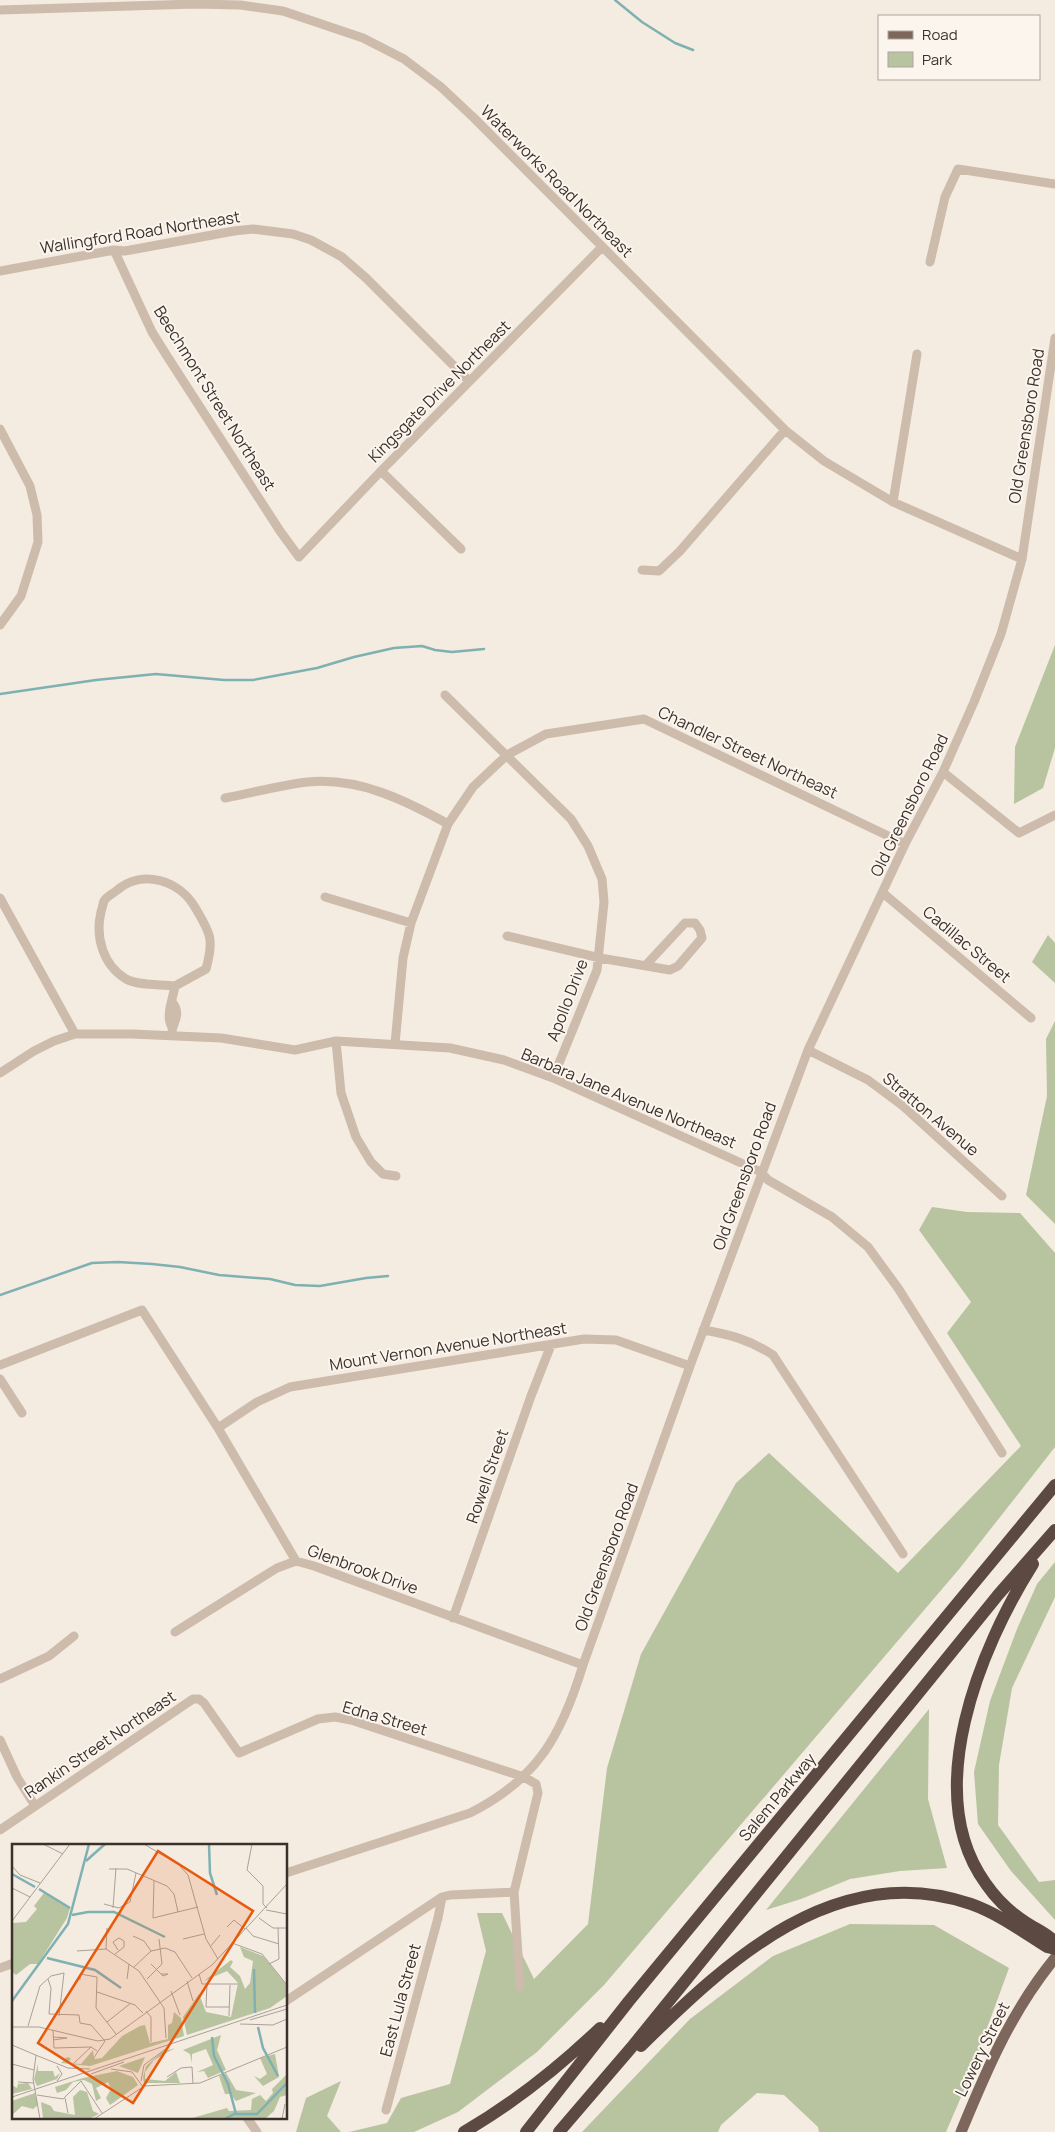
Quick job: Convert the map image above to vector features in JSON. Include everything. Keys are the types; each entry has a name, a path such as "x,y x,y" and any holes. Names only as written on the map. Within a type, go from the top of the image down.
{"highway":[{"name":"Salem Parkway","path":"526,2132 629,2001 1055,1485"},
{"path":"1055,1530 1019,1588 988,1653 966,1722 957,1788 963,1836 979,1875 1005,1906 1055,1942"},
{"path":"559,2132 992,1602 1055,1530"},
{"path":"589,2097 679,2008 726,1967 778,1931 809,1915 838,1904 867,1897 896,1894 942,1896 966,1902 990,1912 1047,1947 1055,1949"},
{"path":"464,2132 545,2078 629,2001"}],"main road":[{"name":"Lowery Street","path":"961,2132 1005,2031 1024,2000 1055,1958"}],"street":[{"name":"Waterworks Road Northeast","path":"0,10 195,4 240,5 283,11 363,38 404,59 441,87 474,118 785,430 824,461 893,502 1022,559"},
{"path":"930,262 945,197 958,170 1055,184"},
{"name":"Wallingford Road Northeast","path":"0,271 234,231 254,229 283,232 311,240 342,258 366,278 469,381"},
{"name":"Kingsgate Drive Northeast","path":"299,557 469,381 602,248"},
{"name":"Beechmont Street Northeast","path":"114,250 152,332 280,531 299,557"},
{"name":"Old Greensboro Road","path":"288,1872 470,1813 493,1801 524,1777 554,1739 571,1704 583,1665 703,1330 808,1050 905,844 943,772 974,702 1000,634 1022,559 1055,338"},
{"path":"893,502 917,354"},
{"path":"0,429 30,486 37,515 38,542 21,596 0,624"},
{"path":"642,570 659,571 680,552 785,430"},
{"path":"381,471 461,549"},
{"name":"Apollo Drive","path":"445,695 571,819 597,864 604,890 600,958 597,970 553,1078"},
{"name":"Chandler Street Northeast","path":"396,1044 403,958 411,923 448,824 474,787 507,755 546,734 644,719 905,844"},
{"path":"943,772 1020,833 1054,817"},
{"path":"225,798 308,782 343,782 381,792 419,808 448,824"},
{"path":"139,878 161,880 180,888 192,902 209,932 212,949 206,969 175,986 126,979 111,965 100,945 99,922 104,901 121,886 139,878"},
{"name":"Cadillac Street","path":"883,892 1032,1018"},
{"path":"325,897 411,923"},
{"path":"0,898 74,1034"},
{"path":"508,936 600,958 646,966 670,970 678,966 702,938 700,930 695,923 685,923 646,966"},
{"path":"172,1031 169,1022 169,1008 172,1003 175,986"},
{"name":"Barbara Jane Avenue Northeast","path":"0,1074 34,1051 74,1034 132,1034 172,1031 295,1050 336,1041 450,1048 504,1060 553,1078 761,1172 768,1180 832,1217 868,1247 898,1288 1002,1453"},
{"path":"336,1041 341,1093 356,1137 371,1162 383,1174 396,1176"},
{"name":"Stratton Avenue","path":"808,1050 868,1080 882,1090 903,1106 1002,1196"},
{"name":"Glenbrook Drive","path":"0,1365 142,1310 218,1428 296,1561 583,1665"},
{"path":"703,1330 736,1336 757,1344 772,1354 903,1554"},
{"name":"Mount Vernon Avenue Northeast","path":"218,1428 257,1402 290,1387 584,1339 616,1340 690,1366"},
{"name":"Rowell Street","path":"453,1618 531,1396 551,1345"},
{"path":"0,1379 22,1413"},
{"path":"175,1632 277,1568 296,1561"},
{"path":"0,1679 49,1656 74,1636"},
{"name":"Edna Street","path":"193,1700 199,1699 204,1702 240,1753 318,1720 335,1717 351,1720 524,1777"},
{"name":"Rankin Street Northeast","path":"0,1830 193,1700"},
{"path":"0,1740 17,1777 34,1806"},
{"path":"520,1986 514,1892 538,1793 536,1784 524,1777"},
{"path":"288,2000 442,1898 450,1895 514,1892"},
{"name":"East Lula Street","path":"386,2110 442,1898"},
{"path":"0,1968 12,1964"},
{"path":"248,2120 257,2132"}],"green space":[{"path":"1055,645 1055,748 1043,788 1014,804 1015,747"},
{"path":"1048,935 1055,943 1055,983 1032,962"},
{"path":"1055,1021 1055,1224 1026,1195 1047,1096 1046,1039"},
{"path":"932,1207 967,1212 1020,1213 1055,1253 1055,1447 960,1568 604,1985 537,2052 458,2112 414,2132 349,2132 387,2123 401,2098 450,2084 486,1951 477,1913 502,1913 534,1979 588,1924 607,1768 641,1654 736,1483 769,1453 898,1573 1021,1446 947,1333 971,1302 919,1230"},
{"path":"1055,1562 1055,1597 1012,1688 999,1765 998,1825 1039,1882 1055,1880 1055,1920 1011,1871 978,1824 974,1772 990,1701 1017,1629 1037,1584"},
{"path":"929,1709 928,1799 947,1868 900,1871 850,1879 801,1899 766,1910"},
{"path":"850,1924 934,1925 1009,1968 967,2083 946,2132 819,2132 818,2127 784,2095 757,2093 721,2125 718,2132 582,2132 690,2019 773,1956"},
{"path":"341,2081 327,2116 341,2132 296,2132 306,2098"}],"waterway":[{"path":"615,0 642,22 675,43 693,50"},
{"path":"0,694 96,680 156,674 224,680 253,680 317,668 394,648 422,646 452,652 484,649"},
{"path":"0,1295 92,1263 118,1262 180,1267 219,1275 270,1279 295,1285 320,1286 388,1276"}]}
